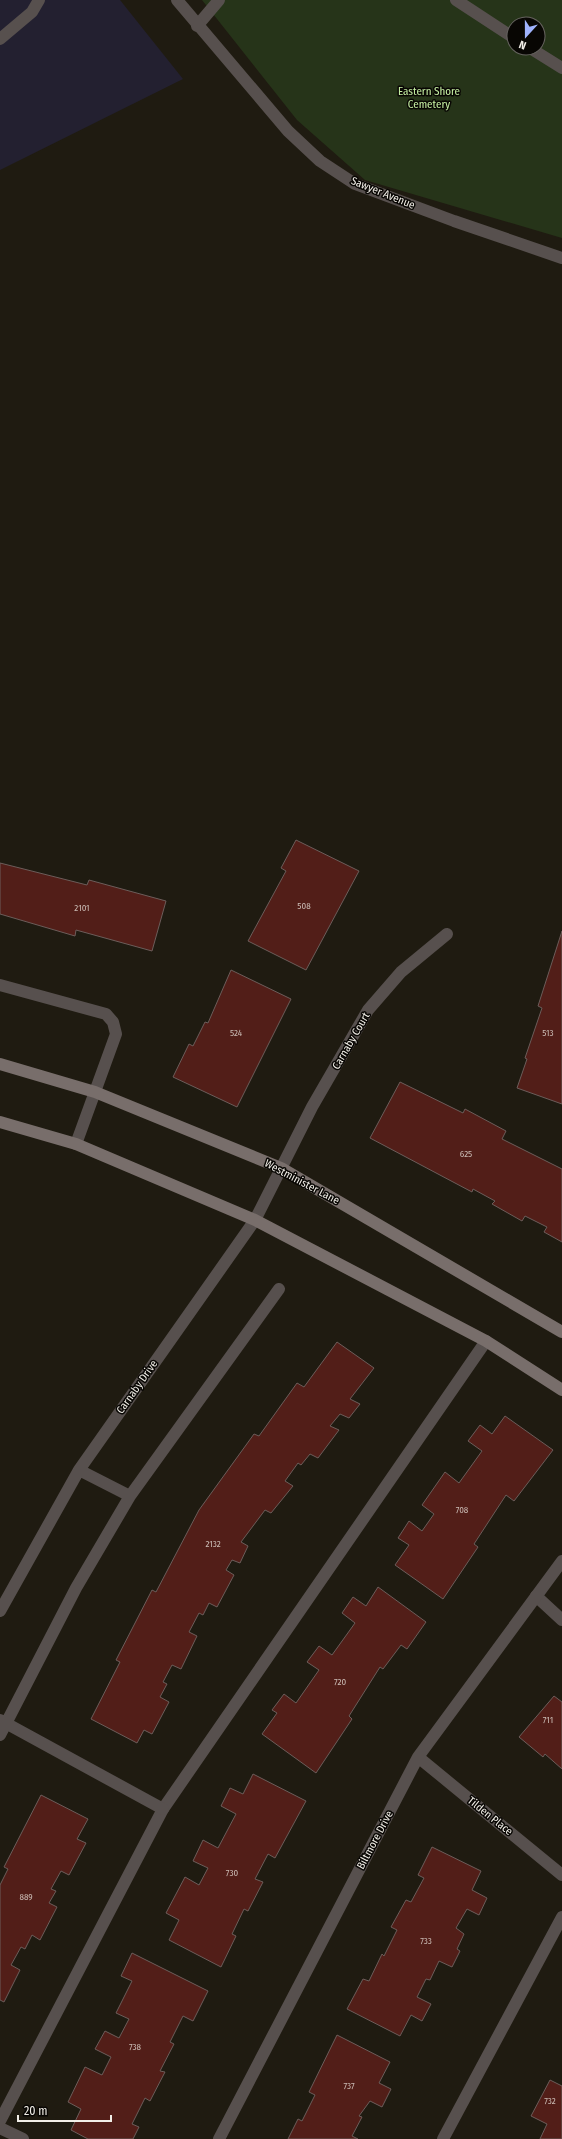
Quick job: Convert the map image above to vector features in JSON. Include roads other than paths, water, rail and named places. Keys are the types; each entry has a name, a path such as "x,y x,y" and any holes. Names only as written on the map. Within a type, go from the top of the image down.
{"street":[{"path":"0,39 32,12 39,0"},
{"name":"Sawyer Avenue","path":"176,0 288,131 320,160 355,184 454,221 562,258"},
{"path":"197,26 218,0"},
{"path":"456,0 506,33"},
{"path":"543,56 562,68"},
{"name":"Carnaby Court","path":"281,1168 312,1107 368,1010 401,972 447,934"},
{"path":"0,985 106,1014 114,1022 116,1034 76,1144"},
{"name":"Westminister Lane","path":"0,1064 95,1092 281,1168 562,1332"},
{"path":"0,1122 76,1144 255,1220 486,1341 562,1390"},
{"name":"Carnaby Drive","path":"0,1611 79,1470 255,1220 281,1168"},
{"path":"0,1735 3,1722 76,1588 130,1496 279,1289"},
{"path":"0,2121 163,1809 486,1341"},
{"path":"79,1470 130,1496"},
{"name":"Biltmore Drive","path":"219,2139 418,1758 562,1561"},
{"path":"536,1596 562,1620"},
{"path":"3,1722 163,1809"},
{"name":"Tilden Place","path":"418,1758 562,1875"},
{"path":"443,2139 562,1917"},
{"path":"0,2128 23,2139"}],"park label":[{"name":"Eastern Shore Cemetery","path":"429,97"}]}
